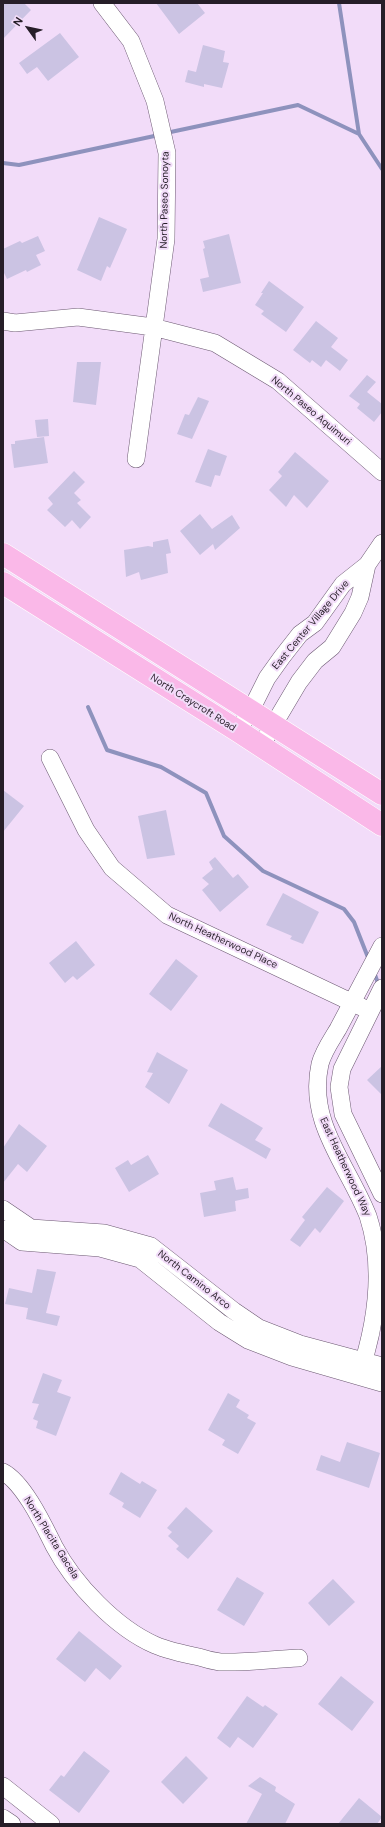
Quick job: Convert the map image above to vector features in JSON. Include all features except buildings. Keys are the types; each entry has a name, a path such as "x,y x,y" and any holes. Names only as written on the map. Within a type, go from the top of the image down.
{"main road":[{"path":"3,554 382,794"},
{"name":"North Craycroft Road","path":"3,583 238,731 382,825"}],"street":[{"name":"North Paseo Sonoyta","path":"102,3 131,41 155,101 167,153 166,239 136,459"},
{"name":"North Paseo Aquimuri","path":"3,321 14,322 78,317 153,327 215,343 278,381 382,472"},
{"name":"East Center Village Drive","path":"238,731 251,710 267,678 282,657 300,634 315,623 343,584 367,565 382,543"},
{"name":"East Center Village Drive","path":"260,746 299,682 315,661 332,647 353,613 360,597 367,565"},
{"name":"North Heatherwood Place","path":"50,758 86,830 112,868 167,915 370,1011"},
{"name":"East Heatherwood Way","path":"362,1368 375,1316 379,1279 376,1246 368,1216 321,1120 317,1087 320,1062 382,946"},
{"name":"East Heatherwood Way","path":"382,988 342,1069 339,1087 343,1114 382,1194"},
{"name":"North Camino Arco","path":"3,1209 31,1228 104,1233 152,1246 234,1311 259,1328 382,1377"},
{"name":"North Camino Arco","path":"3,1229 22,1242 100,1248 140,1259 219,1322 248,1340 292,1357 362,1368"},
{"name":"North Placita Gacela","path":"3,1472 9,1476 29,1501 43,1523 55,1548 88,1594 116,1621 154,1644 180,1654 219,1662 299,1658"},
{"path":"3,1786 51,1824"},
{"path":"3,1818 12,1824"}],"waterway":[{"path":"339,3 359,134 382,169"},
{"path":"166,133 298,105 359,134"},
{"path":"3,163 19,165 159,135"},
{"path":"88,707 107,750 161,767 206,793 224,836 263,871 344,909 354,922 369,960"},
{"path":"374,972 379,986"}]}
